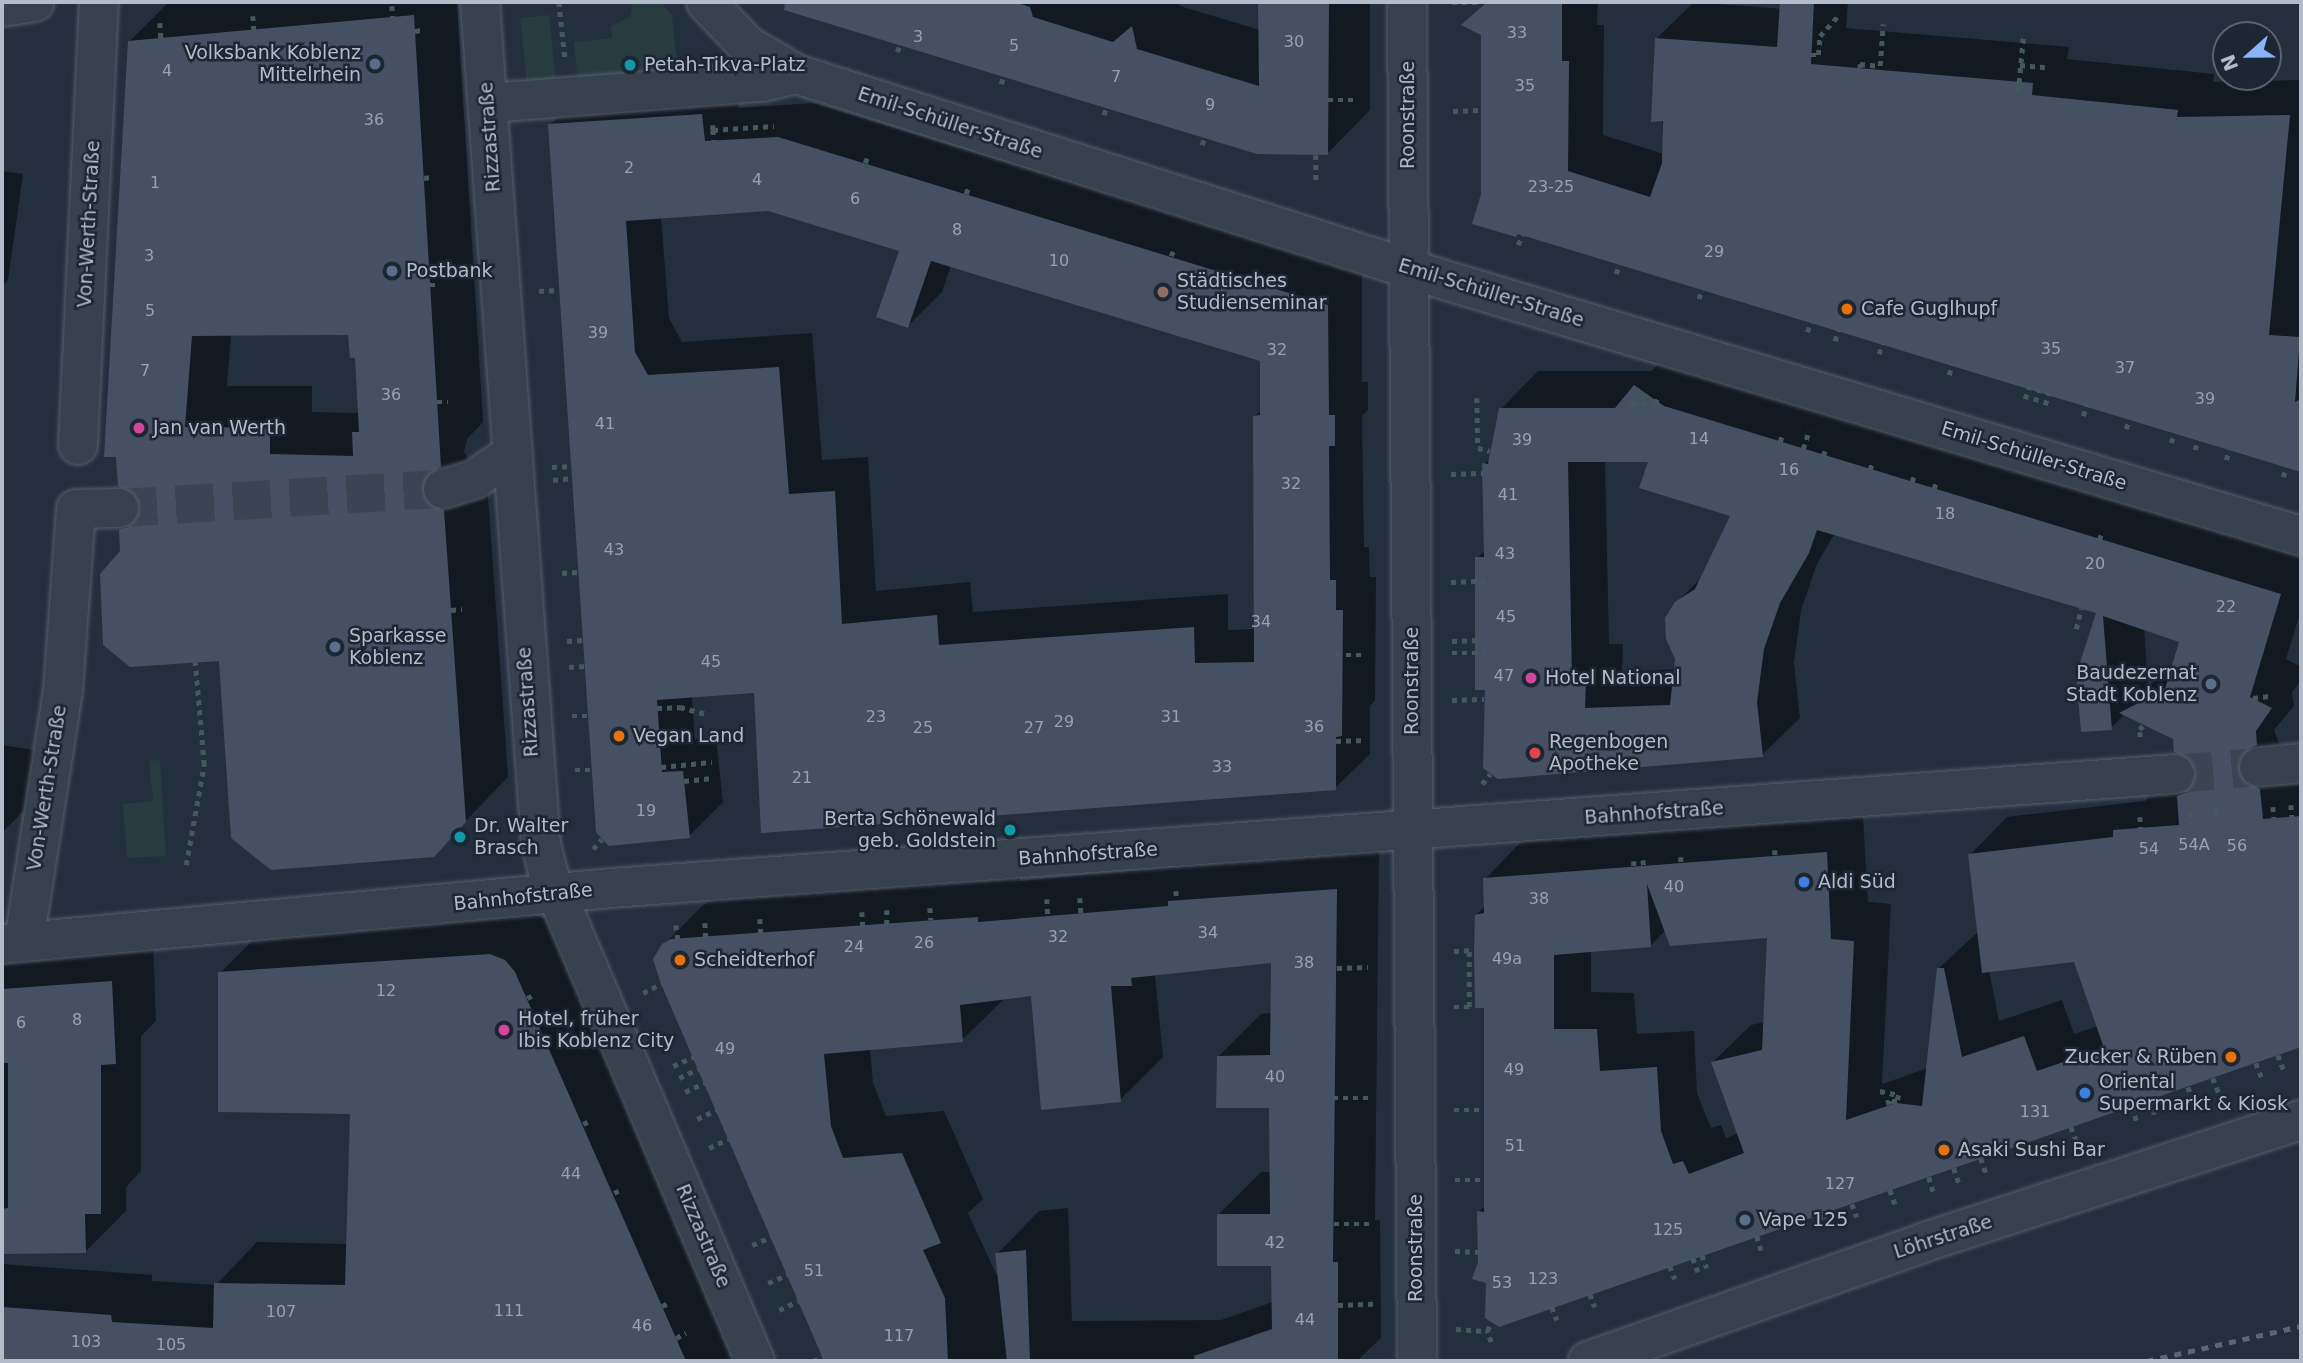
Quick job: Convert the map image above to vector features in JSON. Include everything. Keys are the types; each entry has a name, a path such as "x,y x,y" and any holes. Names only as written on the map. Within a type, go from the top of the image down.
{"street":[{"path":"2,6 34,2"},
{"name":"Von-Werth-Straße","path":"78,446 99,2"},
{"name":"Rizzastraße","path":"480,2 536,818 557,894 755,1361"},
{"name":"Emil-Schüller-Straße","path":"706,2 748,46 796,74 1409,268 2301,536"},
{"name":"Roonstraße","path":"1407,2 1417,1361"},
{"path":"489,103 763,82 796,74"},
{"path":"443,489 475,479 512,454"},
{"name":"Von-Werth-Straße","path":"13,943 63,691 76,509 119,508"},
{"path":"2259,767 2301,763"},
{"name":"Bahnhofstraße","path":"13,943 557,894 2175,774"},
{"name":"Löhrstraße","path":"1588,1361 1925,1242 2301,1120"}],"path":[{"path":"559,2 569,97"},
{"path":"1452,3 1481,3"},
{"path":"392,6 393,17"},
{"path":"1811,55 1818,55 1820,36 1839,15"},
{"path":"253,16 254,30"},
{"path":"160,23 160,38"},
{"path":"1860,68 1860,64 1877,66 1883,24"},
{"path":"415,30 422,30"},
{"path":"2018,93 2023,38"},
{"path":"897,52 900,45"},
{"path":"2020,65 2045,67"},
{"path":"1001,84 1003,77"},
{"path":"1328,100 1358,100"},
{"path":"1104,115 1106,108"},
{"path":"1453,111 1480,110"},
{"path":"713,130 714,141"},
{"path":"1202,145 1205,139"},
{"path":"1316,155 1316,180"},
{"path":"865,163 868,156"},
{"path":"424,178 432,177"},
{"path":"966,194 968,187"},
{"path":"1518,245 1522,235"},
{"path":"1616,274 1619,265"},
{"path":"430,285 439,285"},
{"path":"537,291 559,290"},
{"path":"1699,299 1701,290"},
{"path":"1807,332 1811,322"},
{"path":"1835,341 1838,330"},
{"path":"1879,354 1882,343"},
{"path":"1949,375 1952,364"},
{"path":"2025,399 2029,387"},
{"path":"2035,402 2039,390"},
{"path":"2045,405 2049,393"},
{"path":"1632,407 1632,403 1655,404 1658,397"},
{"path":"1477,398 1478,448 1490,451"},
{"path":"437,402 448,402"},
{"path":"2083,416 2087,404"},
{"path":"2126,429 2129,420"},
{"path":"2171,443 2174,434"},
{"path":"1780,442 1782,435"},
{"path":"2195,450 2197,441"},
{"path":"1823,456 1826,448"},
{"path":"2226,460 2229,450"},
{"path":"1870,470 1872,462"},
{"path":"550,467 572,466"},
{"path":"2283,477 2286,467"},
{"path":"1450,474 1483,473"},
{"path":"1912,482 1914,475"},
{"path":"551,480 573,478"},
{"path":"1934,489 1936,481"},
{"path":"2099,540 2102,532"},
{"path":"558,573 579,572"},
{"path":"1451,582 1485,581"},
{"path":"451,610 462,609"},
{"path":"2076,629 2081,609"},
{"path":"563,641 584,640"},
{"path":"1451,641 1482,640"},
{"path":"1452,653 1484,653"},
{"path":"1336,655 1365,655"},
{"path":"186,865 204,765 195,662"},
{"path":"565,667 585,666"},
{"path":"2253,698 2269,696"},
{"path":"1452,700 1484,699"},
{"path":"657,708 680,707 709,715"},
{"path":"568,716 589,716"},
{"path":"2140,738 2139,729 2146,724"},
{"path":"1336,741 1365,740"},
{"path":"662,767 712,762"},
{"path":"572,770 592,770"},
{"path":"684,780 713,778"},
{"path":"2291,804 2292,817"},
{"path":"2273,806 2274,818"},
{"path":"2216,810 2217,822"},
{"path":"2191,812 2192,824"},
{"path":"2140,816 2141,828"},
{"path":"591,851 602,839"},
{"path":"1176,891 1177,901"},
{"path":"1080,898 1081,914"},
{"path":"1047,900 1048,916"},
{"path":"930,908 932,920"},
{"path":"887,910 887,924"},
{"path":"862,912 863,926"},
{"path":"760,919 761,933"},
{"path":"705,923 706,937"},
{"path":"676,925 678,939"},
{"path":"1454,1007 1469,1007 1472,950 1462,950"},
{"path":"1337,968 1368,967"},
{"path":"640,994 661,984"},
{"path":"527,998 536,994"},
{"path":"2278,1055 2284,1072"},
{"path":"673,1066 693,1057"},
{"path":"2256,1063 2262,1079"},
{"path":"679,1078 698,1069"},
{"path":"2213,1078 2218,1094"},
{"path":"685,1092 704,1083"},
{"path":"2188,1087 2194,1102"},
{"path":"1880,1091 1898,1098 1897,1101 1892,1103 1889,1104 1886,1100 1890,1100 1890,1101 1891,1104"},
{"path":"1333,1098 1370,1098"},
{"path":"2150,1100 2155,1115"},
{"path":"2132,1106 2137,1122"},
{"path":"697,1119 716,1110"},
{"path":"1454,1110 1484,1110"},
{"path":"583,1124 592,1120"},
{"path":"2071,1127 2077,1142"},
{"path":"709,1148 729,1139"},
{"path":"1981,1158 1986,1173"},
{"path":"1954,1168 1959,1182"},
{"path":"1928,1177 1933,1191"},
{"path":"1455,1180 1485,1180"},
{"path":"614,1193 622,1189"},
{"path":"1890,1190 1895,1204"},
{"path":"1852,1204 1857,1217"},
{"path":"1823,1214 1828,1227"},
{"path":"1334,1224 1371,1224"},
{"path":"752,1245 771,1237"},
{"path":"1756,1237 1761,1250"},
{"path":"1455,1251 1485,1252"},
{"path":"1702,1255 1707,1268"},
{"path":"1693,1258 1698,1272"},
{"path":"1670,1266 1675,1279"},
{"path":"768,1283 787,1275"},
{"path":"1590,1294 1595,1307"},
{"path":"779,1310 798,1301"},
{"path":"662,1306 671,1302"},
{"path":"1338,1305 1373,1304"},
{"path":"1552,1307 1557,1320"},
{"path":"1491,1342 1487,1331 1492,1322"},
{"path":"1455,1329 1487,1331"},
{"path":"676,1338 685,1333"},
{"path":"813,1361 822,1357"}],"green space":[{"path":"633,2 660,2 672,15 678,73 578,84 574,42 612,38 611,26 630,17"},
{"path":"549,15 557,87 528,90 520,18"},
{"path":"160,760 166,856 127,858 123,804 153,801 149,761"}],"building":[{"path":"785,2 1015,2 1030,7 1033,17 1113,42 1132,26 1137,49 1259,86 1258,2 1329,2 1328,155 1257,154 784,10"},
{"path":"1487,2 1562,2 1562,61 1569,61 1568,171 1650,197 1662,163 1663,121 1651,122 1655,38 1777,47 1780,2 1814,2 1811,64 2033,83 2032,95 2178,110 2177,117 2290,115 2269,335 2300,337 2295,402 2301,399 2301,472 1518,234 1516,237 1472,224 1481,194 1481,35 1461,25"},
{"path":"414,15 441,467 427,475 422,495 429,505 444,510 466,822 434,857 271,870 231,838 219,661 130,667 103,645 100,574 120,551 119,530 131,526 141,508 137,496 118,486 116,457 104,457 128,41","holes":["348,335 350,358 355,358 359,432 352,432 353,456 270,454 270,428 185,427 192,336"]},
{"path":"702,114 705,141 778,137 1328,305 1329,415 1335,415 1335,446 1329,446 1330,580 1336,580 1336,610 1343,610 1342,736 1336,737 1336,790 761,833 754,693 657,700 662,772 683,771 690,838 609,846 596,832 548,124","holes":["768,211 899,251 876,317 908,328 931,261 1260,361 1260,415 1253,416 1254,662 1195,663 1194,627 939,645 937,615 842,624 835,491 789,494 779,367 648,375 635,352 626,221"]},
{"path":"1634,385 1664,406 2281,594 2250,697 2272,708 2256,731 2257,745 2246,750 2237,768 2242,780 2260,789 2263,819 2301,816 2301,1047 1499,1327 1485,1318 1486,1283 1472,1279 1478,1262 1477,1211 1484,1212 1484,1008 1475,1008 1474,950 1475,915 1484,913 1483,878 1827,852 1831,939 1854,941 1846,1120 1896,1103 1922,1106 1937,968 1944,968 1962,1057 2024,1036 2037,1071 2104,1048 2074,962 1982,973 1968,854 2113,837 2113,830 2179,825 2177,796 2188,792 2197,773 2193,761 2174,752 2173,739 2119,713 2165,689 2179,642 2103,616 2112,730 2081,732 2076,675 2096,613 1817,530 1809,553 1780,603 1764,649 1757,702 1763,757 1498,779 1483,768 1485,690 1475,690 1475,557 1484,557 1482,463 1488,464 1499,408 1615,408","holes":["1568,462 1648,462 1639,488 1730,516 1695,589 1675,602 1665,618 1666,639 1675,659 1670,705 1585,708 1586,681 1572,680","1647,884 1670,946 1767,938 1762,1050 1711,1062 1744,1153 1689,1174 1683,1161 1673,1164 1661,1131 1657,1067 1600,1071 1597,1029 1554,1029 1554,955 1651,947"]},
{"path":"1337,889 1333,1262 1338,1262 1338,1361 1195,1361 1194,1356 1272,1329 1271,1266 1217,1266 1217,1214 1270,1214 1269,1108 1216,1108 1217,1056 1270,1055 1271,963 1131,978 1132,986 1111,986 1121,1102 1041,1110 1031,996 960,1005 963,1042 824,1054 831,1126 843,1158 902,1153 941,1243 923,1250 945,1298 948,1361 824,1361 661,984 653,959 662,944 671,939 978,917 978,922 1168,906 1168,901"},
{"path":"490,954 505,960 515,972 686,1361 2,1361 2,1307 111,1315 112,1322 213,1328 214,1283 345,1285 350,1114 218,1112 218,972"},
{"path":"112,981 116,1064 101,1065 101,1214 85,1214 86,1253 2,1254 2,1209 8,1208 8,1063 2,1063 2,989"},
{"path":"1026,1250 1030,1361 1007,1361 995,1253"}],"tunnel":[{"path":"119,508 443,489"},
{"path":"2175,774 2259,767"}],"railway":[{"path":"2147,1361 2301,1326"}],"place":[{"name":"Volksbank Koblenz Mittelrhein","path":"375,64"},
{"name":"Petah-Tikva-Platz","path":"630,65"},
{"name":"Postbank","path":"392,271"},
{"name":"Städtisches Studienseminar","path":"1163,292"},
{"name":"Cafe Guglhupf","path":"1847,309"},
{"name":"Jan van Werth","path":"139,428"},
{"name":"Sparkasse Koblenz","path":"335,647"},
{"name":"Hotel National","path":"1531,678"},
{"name":"Baudezernat Stadt Koblenz","path":"2211,684"},
{"name":"Vegan Land","path":"619,736"},
{"name":"Regenbogen Apotheke","path":"1535,753"},
{"name":"Berta Schönewald geb. Goldstein","path":"1010,830"},
{"name":"Dr. Walter Brasch","path":"460,837"},
{"name":"Aldi Süd","path":"1804,882"},
{"name":"Scheidterhof","path":"680,960"},
{"name":"Hotel, früher Ibis Koblenz City","path":"504,1030"},
{"name":"Zucker & Rüben","path":"2231,1057"},
{"name":"Oriental Supermarkt & Kiosk","path":"2085,1093"},
{"name":"Asaki Sushi Bar","path":"1944,1150"},
{"name":"Vape 125","path":"1745,1220"}]}
